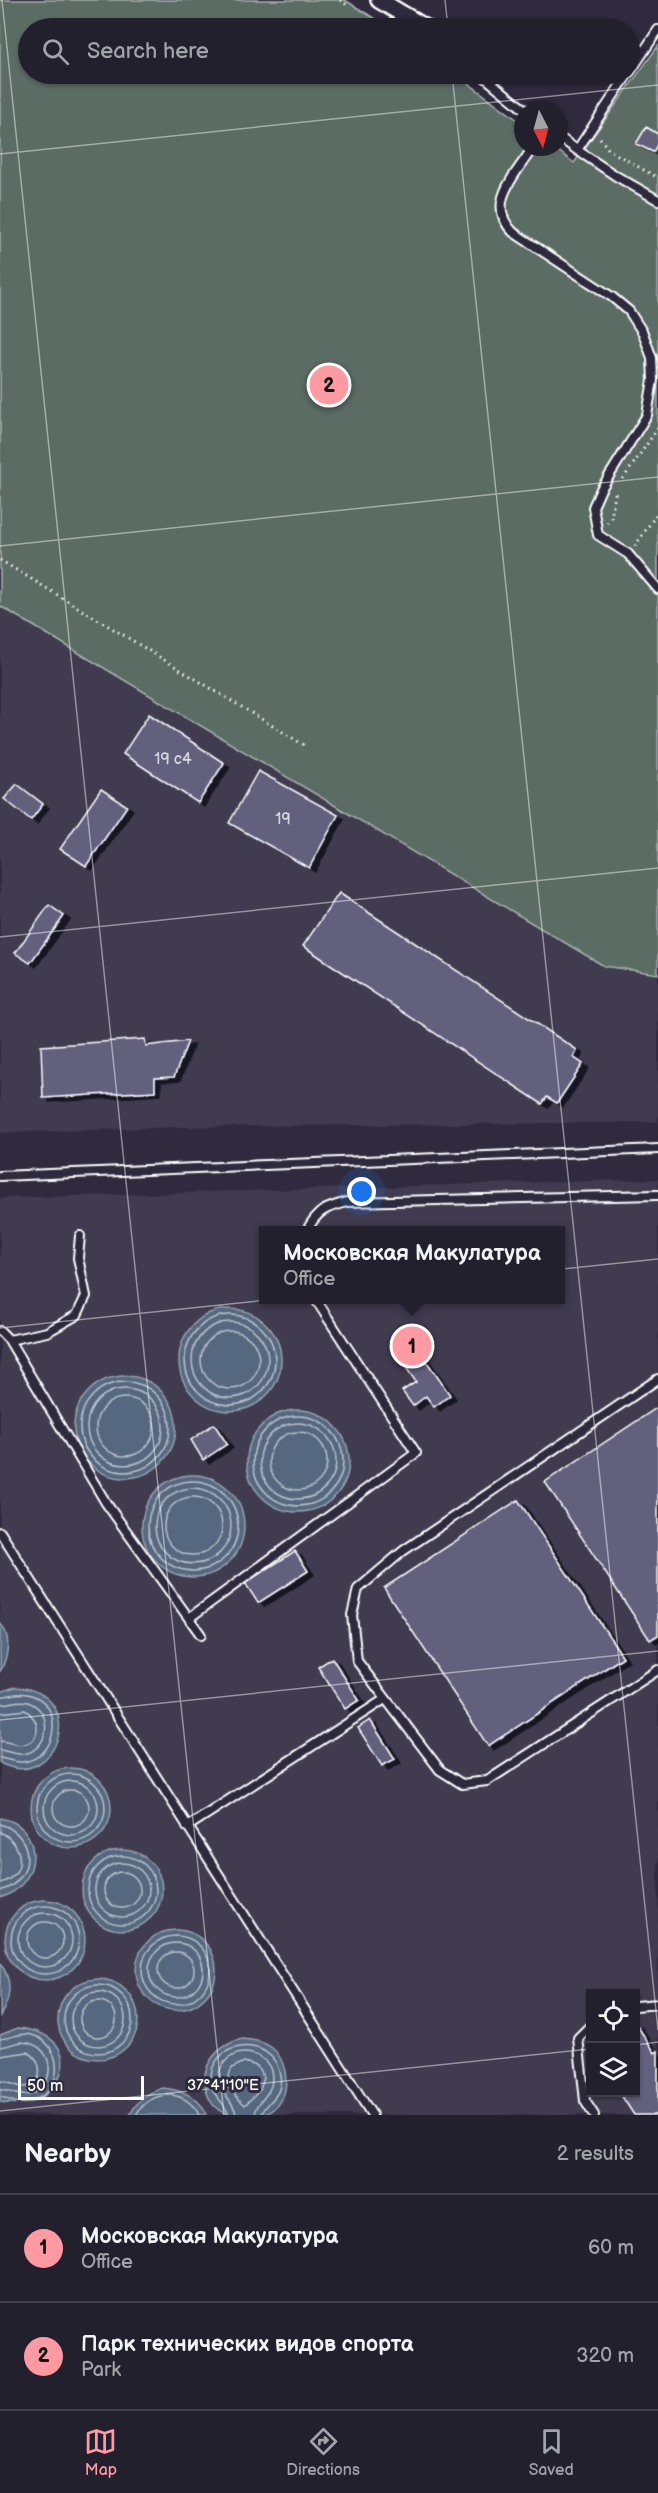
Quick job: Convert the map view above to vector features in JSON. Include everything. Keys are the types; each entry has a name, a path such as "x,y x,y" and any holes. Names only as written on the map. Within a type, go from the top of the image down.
{"street":[{"path":"379,0 409,18"}],"lane":[{"path":"640,57 658,30"},
{"path":"493,84 515,102"},
{"path":"577,150 622,84"},
{"path":"568,144 616,176 658,200"},
{"path":"527,156 504,193 500,208 504,223 513,232 612,297 628,311 644,333 652,358 652,380 647,415 601,489 593,507 598,535 628,554 658,589"},
{"path":"0,1176 658,1149"},
{"path":"309,1226 325,1208 347,1202 658,1195"},
{"path":"9,1340 47,1332 77,1316 86,1296 78,1258 80,1236"},
{"path":"189,1618 416,1453 319,1304"},
{"path":"0,1331 9,1340 106,1503 201,1635"},
{"path":"658,1379 403,1551 358,1589 352,1616 357,1661 440,1770 462,1784 487,1781 658,1670"},
{"path":"0,1532 372,2115"},
{"path":"187,1827 386,1699"},
{"path":"640,2006 658,2004"},
{"path":"586,2031 578,2038 585,2101 594,2115"}],"path":[{"path":"340,0 347,4"},
{"path":"593,126 609,150 658,178"},
{"path":"598,535 611,518 616,489 658,428"},
{"path":"628,554 658,512"},
{"path":"0,560 304,745"}],"shaded area":[{"path":"0,606 604,966 658,974 658,1122 184,1127 0,1133"},
{"path":"658,1179 658,2115 0,2115 0,1198"}],"green space":[{"path":"0,0 345,0 374,18 18,18 18,84 469,84 514,117 514,156 565,156 574,163 631,84 640,84 640,71 658,46 658,974 604,966 0,606"}],"water":[{"path":"230,1309 259,1317 273,1331 281,1360 273,1389 259,1403 230,1411 201,1403 187,1389 179,1360 187,1331 201,1317"},
{"path":"125,1376 154,1384 168,1398 176,1427 168,1456 154,1470 125,1478 96,1470 82,1456 74,1427 82,1398 96,1384"},
{"path":"298,1410 327,1418 341,1432 349,1461 341,1490 327,1504 298,1512 269,1504 255,1490 247,1461 255,1432 269,1418"},
{"path":"193,1475 222,1483 236,1497 244,1526 236,1555 222,1569 193,1577 164,1569 150,1555 142,1526 150,1497 164,1483"},
{"path":"0,1623 7,1635 8,1647 0,1672"},
{"path":"15,1687 39,1693 53,1705 59,1721 58,1738 50,1753 37,1764 20,1769 0,1763 0,1692"},
{"path":"63,1768 79,1768 100,1779 111,1800 111,1816 100,1837 79,1848 63,1848 49,1842 37,1830 31,1816 31,1800 37,1786 49,1774"},
{"path":"0,1818 14,1823 24,1831 31,1842 33,1855 31,1868 25,1880 15,1891 0,1898"},
{"path":"114,1850 130,1850 151,1861 162,1882 162,1898 151,1919 130,1930 114,1930 100,1924 88,1912 82,1898 82,1882 88,1868 100,1856"},
{"path":"37,1900 53,1900 74,1911 85,1932 85,1948 74,1969 53,1980 37,1980 23,1974 11,1962 5,1948 5,1932 11,1918 23,1906"},
{"path":"168,1930 184,1930 205,1941 216,1962 216,1978 205,1999 184,2010 168,2010 154,2004 142,1992 136,1978 136,1962 142,1948 154,1936"},
{"path":"0,1963 7,1976 9,1990 0,2016"},
{"path":"90,1979 106,1979 127,1990 138,2011 138,2027 127,2048 106,2059 90,2059 76,2053 64,2041 58,2027 58,2011 64,1997 76,1985"},
{"path":"18,2028 42,2034 56,2044 62,2058 61,2072 53,2086 40,2097 22,2103 0,2102 0,2035"},
{"path":"241,2039 257,2041 269,2046 283,2064 286,2083 284,2093 275,2109 266,2114 225,2113 217,2109 209,2098 205,2078 210,2061 223,2048"},
{"path":"163,2088 189,2095 199,2103 206,2115 130,2115 144,2097"}],"building":[{"path":"646,127 658,134 658,143 653,152 636,144"},
{"path":"149,714 224,763 198,803 123,754"},
{"path":"258,771 338,815 309,868 229,823"},
{"path":"17,784 43,804 31,820 4,799"},
{"path":"101,789 127,806 86,866 60,849"},
{"path":"339,893 577,1050 573,1057 583,1064 557,1103 547,1097 542,1104 303,946"},
{"path":"49,905 64,916 30,963 15,953"},
{"path":"145,1039 146,1046 188,1041 174,1077 155,1078 155,1091 43,1098 41,1046"},
{"path":"411,1339 450,1395 434,1407 426,1396 413,1406 402,1391 416,1382 394,1350"},
{"path":"658,1407 658,1635 650,1640 545,1482"},
{"path":"214,1424 227,1444 203,1460 191,1440"},
{"path":"518,1500 623,1657 488,1746 384,1588"},
{"path":"295,1551 308,1571 258,1603 245,1583"},
{"path":"332,1658 359,1700 345,1709 318,1667"},
{"path":"370,1720 395,1759 382,1766 358,1728"},
{"path":"640,2030 655,2053 658,2051 658,2115 634,2115 622,2097 640,2097"}],"place":[{"name":"Парк технических видов спорта","path":"329,385"},
{"name":"Московская Макулатура","path":"412,1346"}]}
